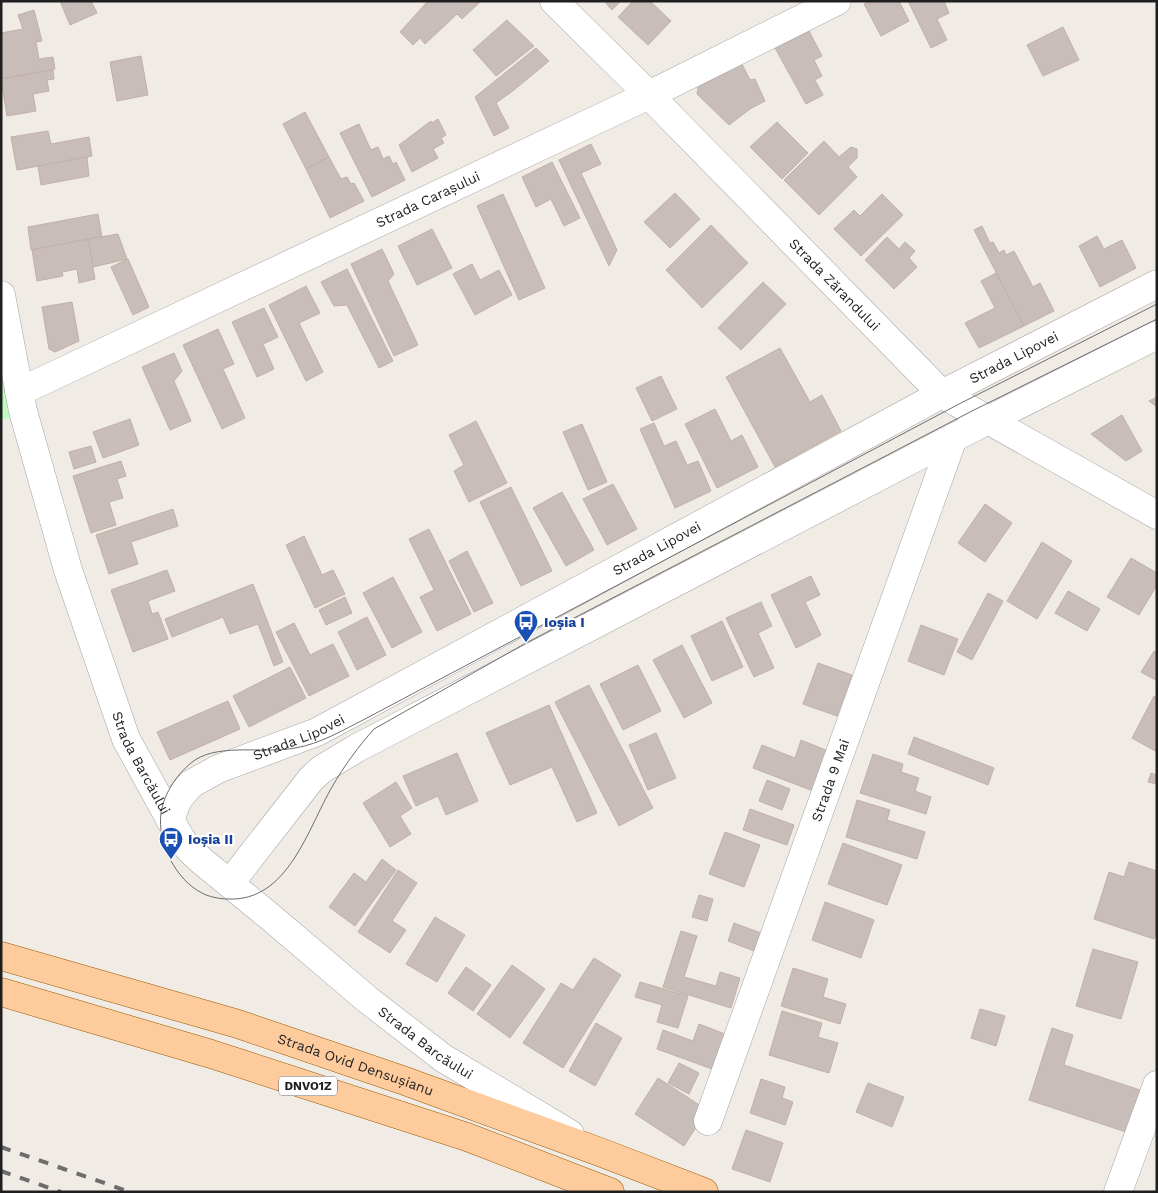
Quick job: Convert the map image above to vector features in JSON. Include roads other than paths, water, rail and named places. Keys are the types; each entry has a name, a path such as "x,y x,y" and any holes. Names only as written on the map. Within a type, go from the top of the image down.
{"main road":[{"name":"Strada Ovid Densușianu","path":"1,956 238,1024 600,1152 704,1192"},
{"name":"DNVO1Z","path":"1,992 211,1054 457,1134 610,1192"}],"street":[{"name":"Strada Zărandului","path":"554,1 649,95 942,394 1157,515"},
{"name":"Strada Carașului","path":"19,392 649,95 836,1"},
{"name":"Strada Lipovei","path":"170,820 178,799 190,784 218,769 318,732 942,394 1157,284"},
{"name":"Strada Barcăului","path":"1,295 19,392 68,570 126,739 170,820 190,850 368,1000 444,1058 600,1152"},
{"path":"230,883 311,779 322,769 365,743 953,438 1157,335"},
{"name":"Strada 9 Mai","path":"708,1121 953,438"},
{"path":"1118,1192 1157,1086"}],"tram line":[{"path":"1157,304 959,404 331,736 295,748 283,750 230,750 206,755 195,760 173,784 163,805 161,813 162,836 170,859 184,879 208,896 228,899 249,897 266,889 281,876 294,860 337,779 351,757 374,729 526,643 972,411 1157,319"}],"railway":[{"path":"1,1147 130,1192"},
{"path":"1,1171 61,1192"}],"place":[{"name":"Ioșia I","path":"526,643"},
{"name":"Ioșia II","path":"171,860"}]}
